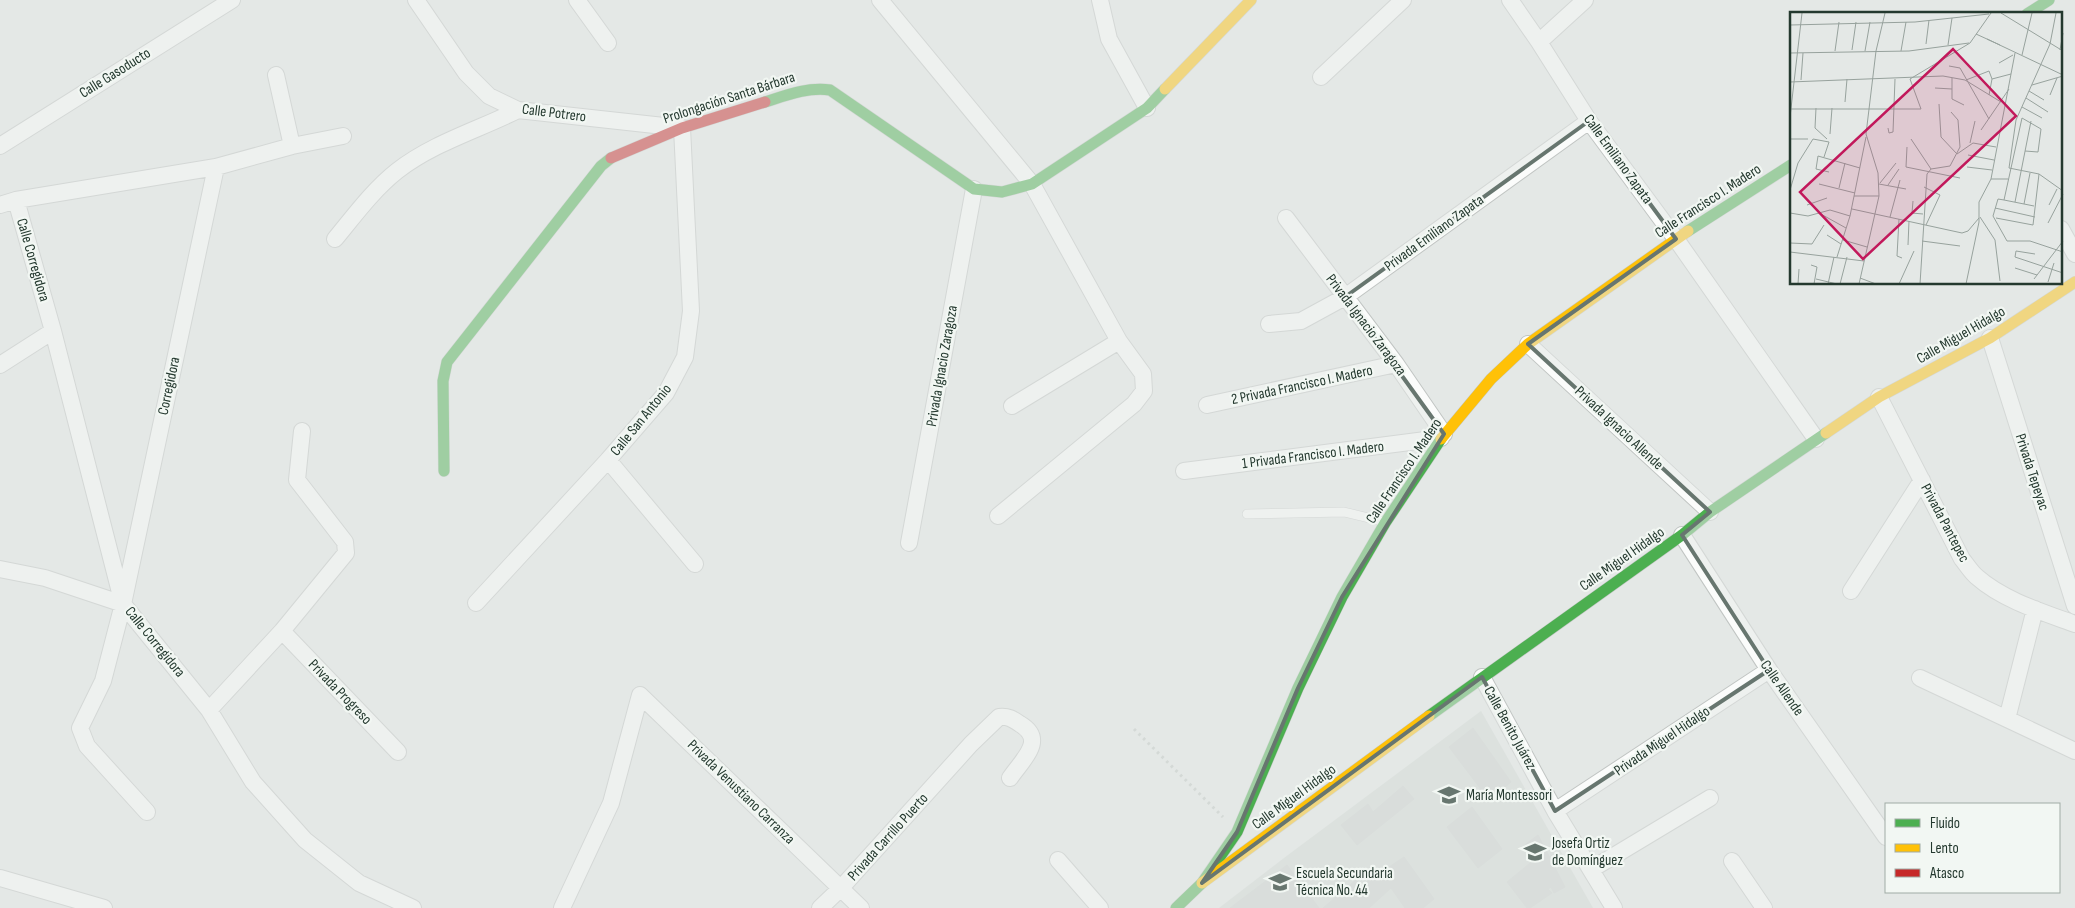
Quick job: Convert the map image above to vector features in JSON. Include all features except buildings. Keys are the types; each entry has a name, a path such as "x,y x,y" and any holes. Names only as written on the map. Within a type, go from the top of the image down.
{"street":[{"name":"Calle Gasoducto","path":"0,146 232,0"},
{"name":"Calle Potrero","path":"416,0 466,73 489,96 518,110 682,128"},
{"path":"577,0 608,43"},
{"path":"880,0 1032,184 1119,341 1143,374 1144,391 1134,404 998,516"},
{"path":"1100,0 1109,39 1147,108"},
{"name":"Prolongación Santa Bárbara","path":"444,471 443,381 447,362 601,166 615,155 682,128 802,90 816,88 830,90 974,189 1002,192 1032,184 1147,108 1251,0"},
{"path":"1321,77 1403,0"},
{"name":"Calle Emiliano Zapata","path":"1510,0 1540,42 1589,121 1676,239 1816,440"},
{"path":"1540,42 1585,0"},
{"path":"2030,12 2049,0"},
{"path":"276,75 292,146"},
{"path":"334,239 367,201 397,171 435,147 518,110"},
{"name":"Privada Emiliano Zapata","path":"1269,324 1301,321 1346,297 1589,121"},
{"name":"Calle San Antonio","path":"476,604 608,460 666,393 685,357 691,311 682,128"},
{"path":"0,205 16,200 216,167 292,146 343,136"},
{"name":"Calle Francisco I. Madero","path":"1176,908 1202,884 1237,832 1298,688 1342,597 1385,522 1442,436 1491,379 1528,344 1676,239 1790,165"},
{"name":"Corregidora","path":"147,812 87,746 80,728 103,681 123,604 216,167"},
{"name":"Privada Ignacio Zaragoza","path":"909,543 974,189"},
{"name":"Calle Corregidora","path":"16,200 53,331 123,604 210,710 253,782 305,840 359,882 413,908"},
{"name":"Privada Ignacio Zaragoza","path":"1286,218 1396,364 1442,436"},
{"path":"2062,232 2075,254"},
{"name":"Calle Miguel Hidalgo","path":"1202,884 1482,677 1682,535 1710,512 1879,397 1990,338 2075,282"},
{"path":"0,365 53,331"},
{"name":"Privada Tepeyac","path":"1990,338 2075,606"},
{"path":"1012,406 1119,341"},
{"name":"Privada Ignacio Allende","path":"1528,344 1710,512"},
{"name":"2 Privada Francisco I. Madero","path":"1207,406 1396,364"},
{"name":"Privada Pantepec","path":"1879,397 1962,559 1976,576 1992,588 2035,609 2075,624"},
{"path":"210,710 282,631 346,553 345,542 297,480 302,431"},
{"name":"1 Privada Francisco I. Madero","path":"1184,471 1442,436"},
{"path":"608,460 695,564"},
{"path":"1851,592 1922,480"},
{"name":"Calle Allende","path":"1682,535 1769,670 1885,836"},
{"path":"0,569 45,578 123,604"},
{"path":"2007,719 2035,609"},
{"name":"Privada Progreso","path":"282,631 398,752"},
{"name":"Privada Miguel Hidalgo","path":"1555,811 1769,670"},
{"name":"Calle Benito Juárez","path":"1482,677 1555,811 1614,908"},
{"path":"1920,678 2075,752"},
{"name":"Privada Venustiano Carranza","path":"562,908 611,803 640,695 861,908"},
{"name":"Privada Carrillo Puerto","path":"820,908 841,888 990,724 999,717 1008,716 1028,729 1034,738 1032,746 1010,778"},
{"path":"1592,869 1710,798"},
{"path":"1058,860 1100,908"},
{"path":"1732,861 1764,908"},
{"path":"0,878 104,908"}],"lane":[{"path":"1247,514 1344,512 1385,522"}],"path":[{"path":"1134,729 1237,832"}],"highlighted area":[{"path":"1589,121 1676,239 1528,344 1710,512 1682,535 1769,670 1555,811 1482,677 1202,883 1237,832 1298,688 1342,597 1444,434 1345,297"}],"shaded area":[{"name":"María Montessori","path":"1481,711 1593,908 1219,908 1288,855"}],"traffic: fast":[{"path":"2030,12 2049,0"},
{"path":"765,102 805,91 830,90 974,189 1002,192 1032,184 1147,108 1165,89"},
{"path":"444,471 443,381 447,362 601,166 611,158"},
{"path":"1688,231 1790,166"},
{"path":"1429,716 1682,535 1710,512 1826,433"},
{"path":"1176,908 1202,883 1237,832 1298,688 1342,597 1385,523 1441,439"}],"traffic: slow":[{"path":"1165,89 1251,0"},
{"path":"1441,439 1491,379 1528,344 1688,231"},
{"path":"1826,433 1879,397 1990,338 2075,282"},
{"path":"1202,883 1429,716"}],"traffic: jam":[{"path":"611,158 682,128 765,102"}],"place":[{"name":"María Montessori","path":"1449,795"},
{"name":"Josefa Ortiz de Domínguez","path":"1535,852"},
{"name":"Escuela Secundaria Técnica No. 44","path":"1280,882"}]}
